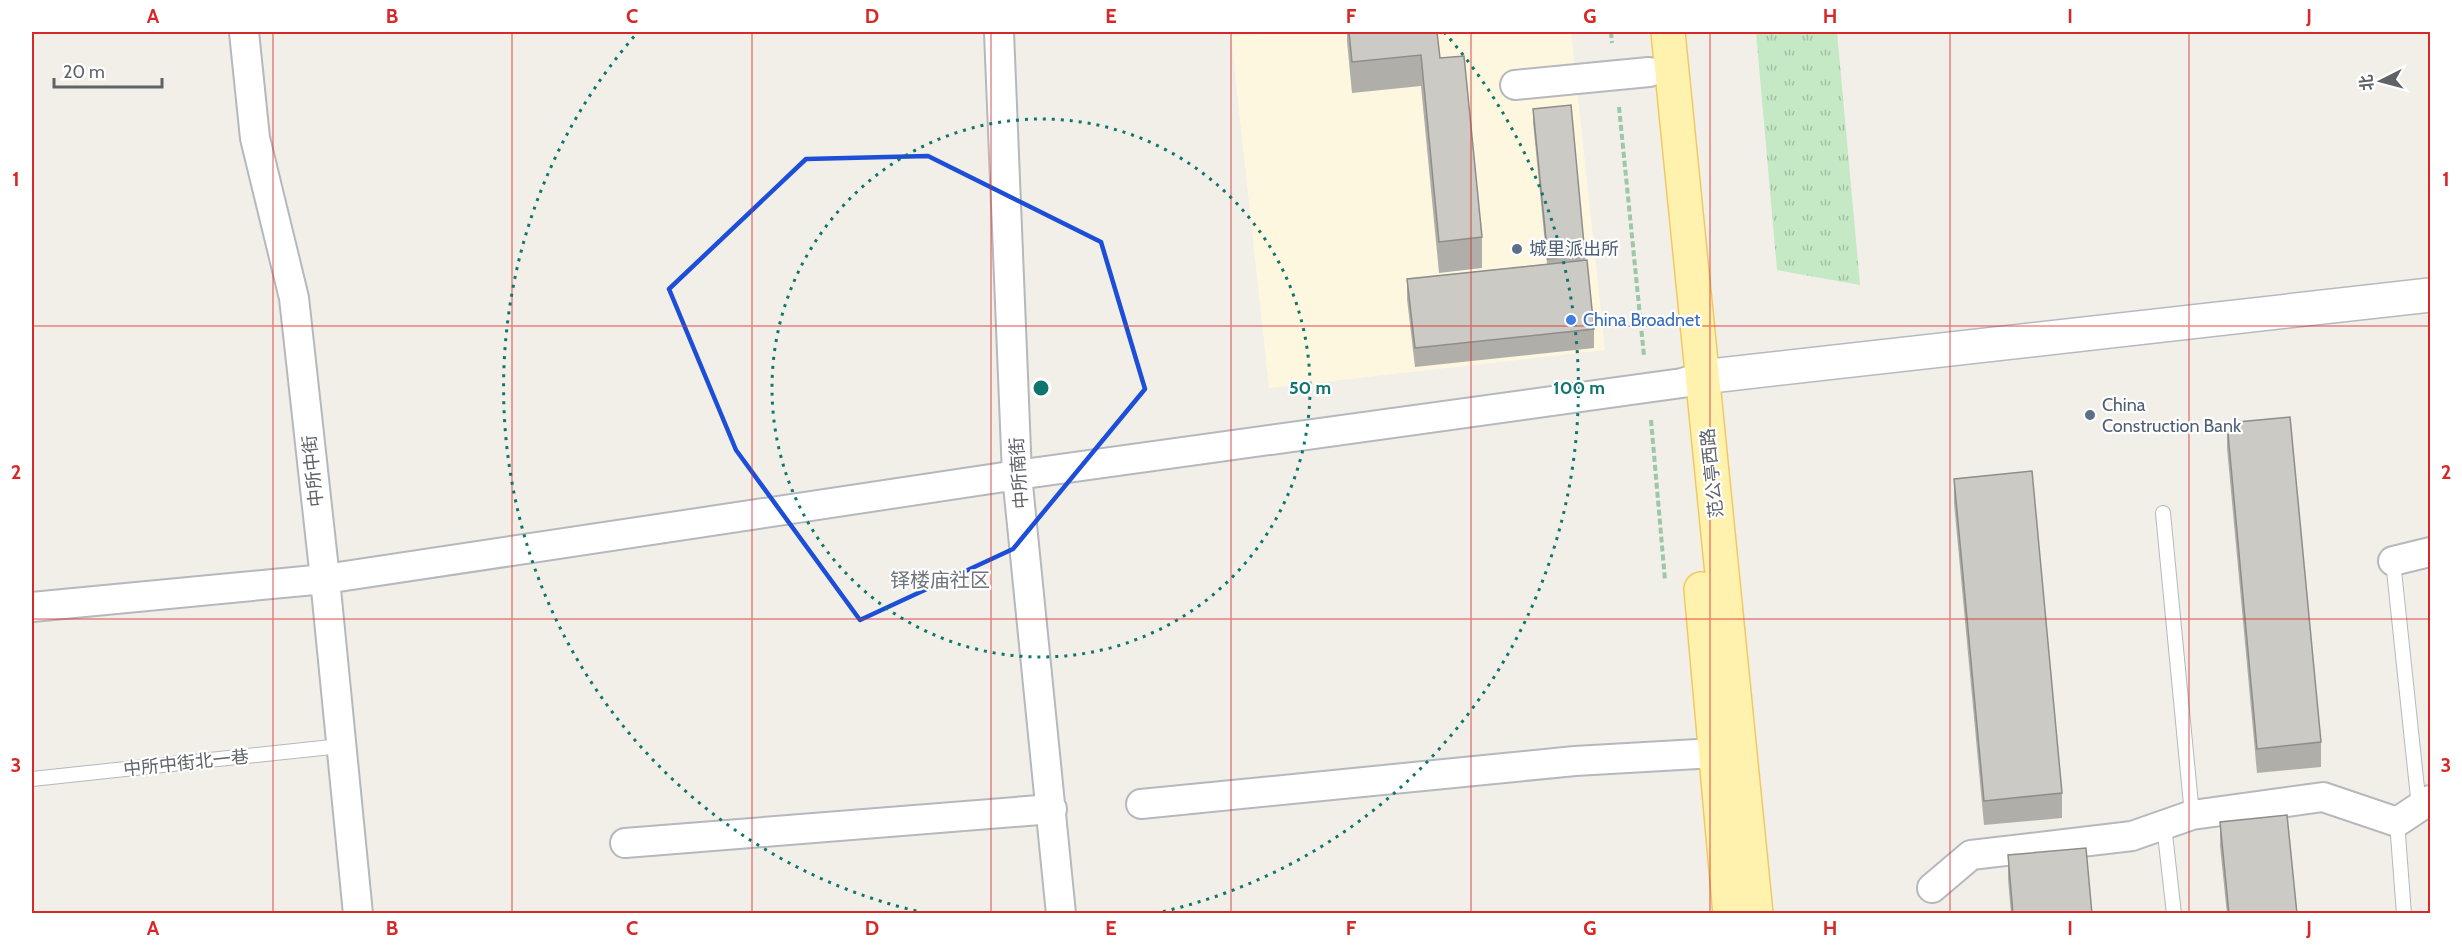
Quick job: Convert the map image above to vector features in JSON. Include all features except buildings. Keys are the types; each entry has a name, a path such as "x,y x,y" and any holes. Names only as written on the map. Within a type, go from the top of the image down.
{"main road":[{"name":"范公亭西路","path":"1645,32 1692,380 1756,914"},
{"name":"范公亭西路","path":"1668,32 1715,753 1730,914"}],"street":[{"name":"中所中街","path":"244,32 255,138 294,298 358,914"},
{"name":"中所南街","path":"999,32 1017,475 1061,914"},
{"path":"1515,85 1649,72"},
{"path":"32,607 325,579 1017,475 1692,380 2430,296"},
{"path":"2393,561 2430,552"},
{"path":"1141,804 1575,761 1715,753"},
{"path":"1932,888 1971,855 2133,836 2192,815 2323,797 2416,810"},
{"path":"625,843 1052,808"}],"lane":[{"path":"2163,513 2192,815"},
{"path":"2393,561 2416,810 2404,914"},
{"name":"中所中街北一巷","path":"32,779 341,746"},
{"path":"2164,825 2174,914"}],"path":[{"path":"1611,32 1612,43"},
{"path":"1618,103 1648,387 1666,589"}],"highlighted area":[{"path":"928,156 1101,242 1145,389 1013,549 860,620 736,450 669,289 806,159"}],"shaded area":[{"name":"城里派出所","path":"1295,32 1571,32 1605,350 1269,388 1231,36"}],"green space":[{"path":"1756,32 1837,32 1860,285 1777,270"}],"place":[{"name":"城里派出所","path":"1517,249"},
{"name":"China Broadnet","path":"1571,320"},
{"name":"China Construction Bank","path":"2090,415"}],"district":[{"name":"铎楼庙社区","path":"940,580"}]}
